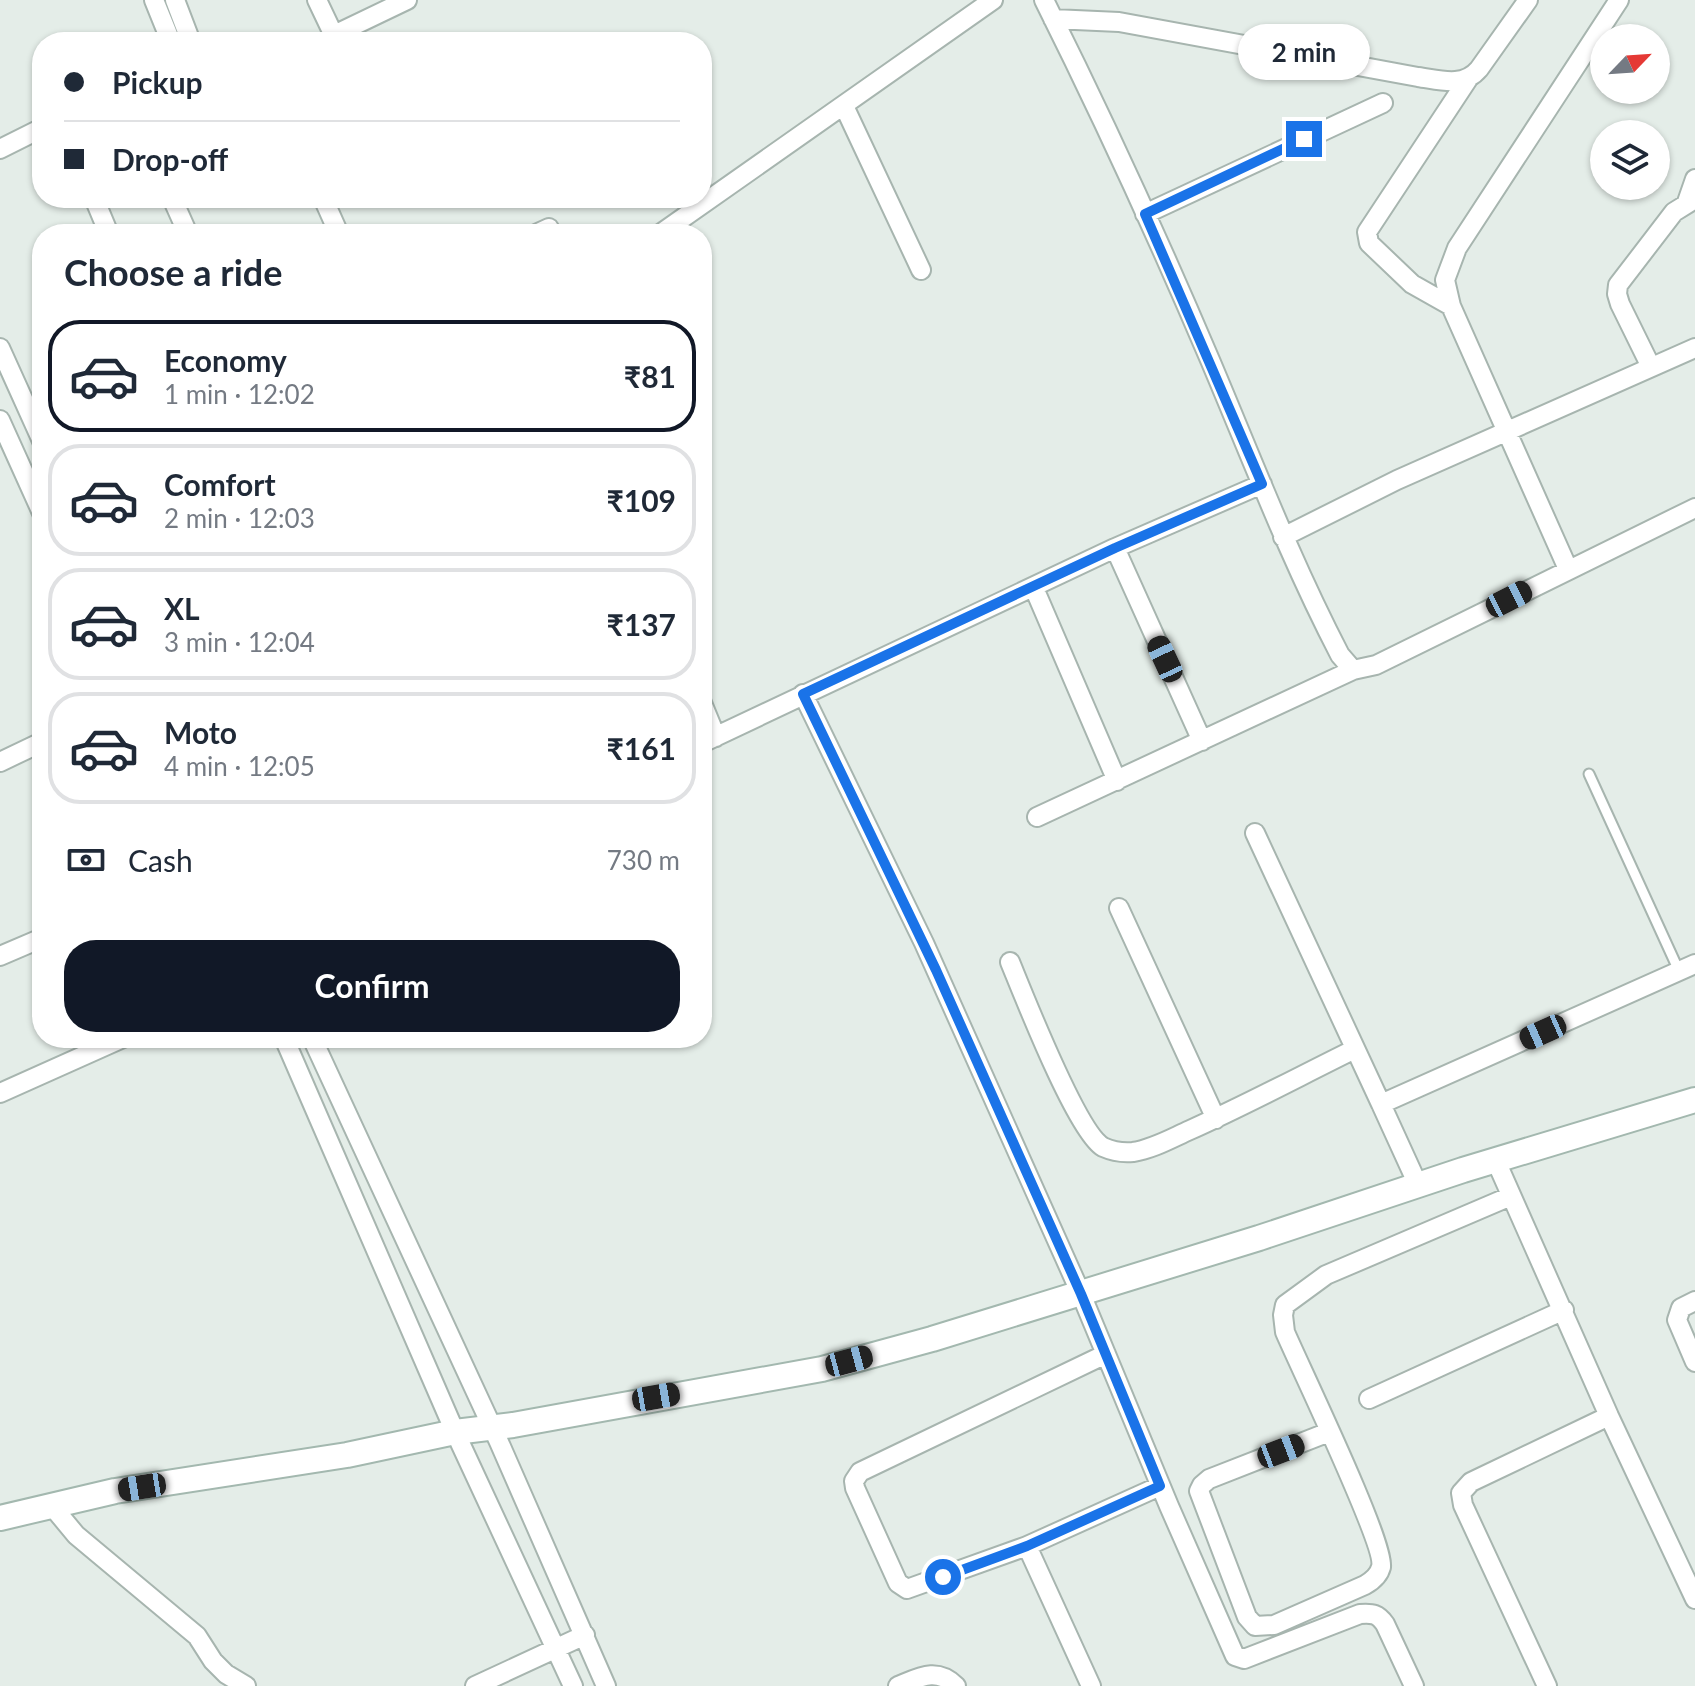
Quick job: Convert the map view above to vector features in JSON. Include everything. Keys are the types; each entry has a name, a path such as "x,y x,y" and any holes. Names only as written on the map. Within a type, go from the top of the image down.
{"street":[{"path":"154,0 167,32"},
{"path":"175,0 187,32"},
{"path":"317,0 332,32"},
{"path":"346,32 407,0"},
{"path":"712,198 993,0"},
{"path":"1044,0 1145,214 1283,537 1340,655 1353,670"},
{"path":"1451,306 1412,284 1369,243 1367,232 1468,79 1479,69 1528,0"},
{"path":"1568,569 1505,433 1451,306 1445,280 1457,248 1619,0"},
{"path":"1053,19 1119,22 1418,77 1457,82 1468,79"},
{"path":"1145,214 1383,103"},
{"path":"844,106 921,270"},
{"path":"0,149 32,133"},
{"path":"1651,367 1620,304 1618,285 1674,212 1691,201 1695,179"},
{"path":"674,224 697,208"},
{"path":"0,348 32,419"},
{"path":"1283,537 1397,480 1695,348"},
{"path":"0,420 32,491"},
{"path":"712,739 1115,548 1262,484"},
{"path":"1037,817 1353,670 1376,665 1695,508"},
{"path":"1115,548 1202,741"},
{"path":"1034,588 1117,781"},
{"path":"803,694 924,943 1081,1294 1160,1486 1235,1656 1244,1659 1360,1614 1372,1613 1385,1624 1414,1686"},
{"path":"0,762 32,747"},
{"path":"1255,833 1418,1185"},
{"path":"1119,908 1216,1119"},
{"path":"0,956 32,942"},
{"path":"1010,962 1056,1068 1092,1137 1116,1152 1133,1152 1158,1145 1355,1049"},
{"path":"1381,1104 1687,968"},
{"path":"0,1093 101,1048"},
{"path":"288,1048 455,1432 573,1686"},
{"path":"317,1048 491,1426 606,1686"},
{"path":"0,1518 115,1491 347,1455 455,1432 513,1425 822,1369 1081,1294 1418,1185 1695,1100"},
{"path":"1496,1161 1609,1416 1695,1599"},
{"path":"1329,1432 1209,1479 1199,1491 1247,1617 1255,1626 1274,1625 1365,1585 1373,1580 1381,1566 1380,1552 1367,1519 1329,1432 1285,1332 1285,1305 1326,1275 1511,1196"},
{"path":"1695,1301 1681,1308 1677,1320 1695,1362"},
{"path":"1369,1399 1564,1310"},
{"path":"1106,1354 860,1472 854,1481 898,1583 907,1589 1027,1546 1160,1486"},
{"path":"1547,1686 1463,1505 1461,1493 1471,1482 1609,1416"},
{"path":"52,1506 76,1535 197,1636 213,1661 226,1674 246,1686"},
{"path":"1027,1546 1091,1686"},
{"path":"475,1686 585,1635"},
{"path":"898,1686 928,1674 956,1686"}],"lane":[{"path":"1589,774 1687,968"}],"route":[{"path":"943,1577 1027,1546 1160,1486 1081,1294 936,970 803,694 1115,548 1262,484 1145,214 1304,139"}]}
